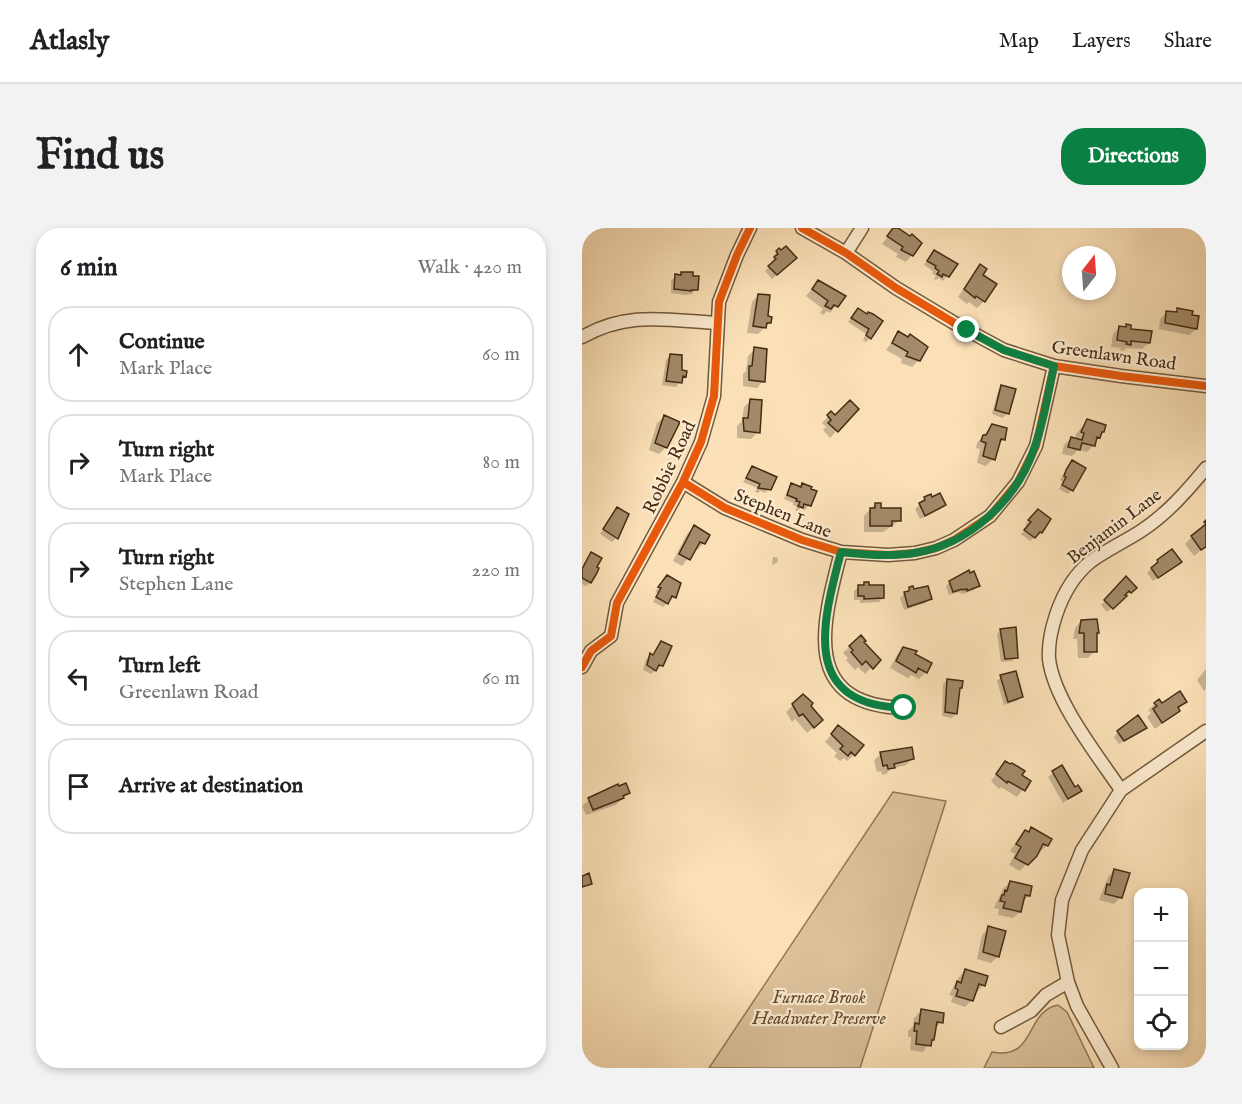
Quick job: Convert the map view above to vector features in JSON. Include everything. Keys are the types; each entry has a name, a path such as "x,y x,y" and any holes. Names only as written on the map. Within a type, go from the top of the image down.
{"street":[{"name":"Robbie Road","path":"582,667 591,651 611,636 617,603 701,442 714,396 719,302 750,228"},
{"name":"Greenlawn Road","path":"802,228 896,288 1004,350 1054,366 1206,386"},
{"path":"846,254 861,228"},
{"path":"582,337 614,323 634,318 717,323"},
{"name":"Stephen Lane","path":"682,482 725,508 802,540 841,552 888,555 915,553 936,548 954,540 990,516 1018,482 1036,446 1054,366"},
{"name":"Benjamin Lane","path":"1121,790 1061,697 1053,679 1049,645 1051,630 1060,602 1079,572 1162,515 1183,496 1206,468"},
{"path":"841,552 825,629 824,649 828,666 844,691 857,699 873,706 904,708"},
{"path":"1112,1068 1077,1006 1068,982 1058,935 1062,900 1082,850 1121,790 1206,731"},
{"path":"1001,1027 1030,1011 1046,995 1068,982"}],"green space":[{"name":"Furnace Brook Headwater Preserve","path":"893,792 946,801 860,1068 709,1068"},
{"path":"1058,1005 1067,1012 1094,1068 984,1068 992,1052 1006,1053 1016,1049 1024,1043 1040,1016 1047,1009"}],"building":[{"path":"893,228 898,228 910,236 912,234 922,243 913,256 901,250 903,247 887,236"},
{"path":"786,246 797,258 777,275 768,266 776,259 774,257 778,254 776,251"},
{"path":"934,250 958,264 949,277 937,274 939,271 935,268 936,266 927,261"},
{"path":"980,264 987,269 983,275 997,284 985,302 976,296 975,298 964,289"},
{"path":"681,272 693,272 693,276 699,276 698,290 674,289 675,274 681,275"},
{"path":"818,280 846,296 838,307 834,305 831,309 825,306 828,301 812,289"},
{"path":"758,294 770,295 768,316 772,317 771,323 767,323 766,328 753,326"},
{"path":"858,308 883,321 871,339 866,335 869,329 851,318"},
{"path":"1177,308 1193,311 1192,315 1199,316 1197,329 1165,323 1166,311 1177,312"},
{"path":"1126,324 1131,325 1131,329 1152,331 1150,343 1131,341 1131,345 1117,340 1119,326 1126,327"},
{"path":"898,331 908,337 910,334 928,347 920,361 906,356 908,352 892,343"},
{"path":"754,347 767,349 765,382 749,380 749,366 752,366"},
{"path":"670,354 682,355 682,370 687,371 682,383 666,381"},
{"path":"1001,385 1016,389 1009,414 995,410"},
{"path":"750,399 762,400 760,433 744,431 743,418 748,418"},
{"path":"850,400 859,409 838,432 828,423 831,420 827,415 831,411 835,415"},
{"path":"664,415 680,422 667,448 655,443"},
{"path":"1087,419 1106,425 1100,438 1097,437 1095,446 1082,443 1080,450 1068,447 1071,437 1082,440 1084,433 1081,432"},
{"path":"992,424 1007,428 1005,440 1001,439 995,460 983,456 986,443 981,441"},
{"path":"1072,460 1086,468 1073,491 1062,485 1066,477 1064,476 1066,470"},
{"path":"752,466 777,477 771,490 758,488 760,484 746,478"},
{"path":"791,483 801,487 802,483 817,491 811,506 804,504 803,508 798,506 800,502 796,501 797,499 787,495"},
{"path":"940,493 946,505 925,516 919,503 925,500 924,497 931,494 932,497"},
{"path":"875,503 881,503 881,508 901,508 901,521 892,521 892,526 870,526 870,508 875,508"},
{"path":"617,507 629,514 618,539 603,529"},
{"path":"1038,509 1051,519 1042,533 1040,532 1035,538 1024,530 1031,522 1028,520"},
{"path":"1206,524 1206,547 1201,550 1191,536"},
{"path":"694,525 710,535 705,544 700,542 690,560 679,554"},
{"path":"1172,549 1182,562 1158,578 1151,568 1158,562 1157,560"},
{"path":"591,552 602,558 591,583 582,578 582,569"},
{"path":"969,570 970,573 974,571 980,586 967,591 967,589 962,589 953,592 949,581"},
{"path":"667,575 681,583 676,598 672,596 668,604 656,597 661,588 658,587"},
{"path":"1126,576 1137,588 1131,593 1129,591 1125,595 1127,596 1113,609 1104,600"},
{"path":"864,582 869,582 869,585 884,585 884,598 864,599 864,596 858,596 858,585 864,585"},
{"path":"913,586 914,589 928,586 932,599 908,607 904,592 909,591 909,587"},
{"path":"1097,619 1099,633 1097,633 1097,652 1084,652 1084,633 1079,633 1081,620"},
{"path":"1016,627 1018,658 1005,659 1000,629"},
{"path":"861,635 866,641 864,642 881,660 873,669 866,661 862,665 851,652 853,650 849,646"},
{"path":"661,641 672,646 663,666 659,665 656,671 647,665 650,653 653,655"},
{"path":"903,647 917,651 915,654 932,663 927,673 918,668 916,673 896,661"},
{"path":"1016,671 1023,697 1008,702 1000,675"},
{"path":"947,679 963,681 957,714 945,712"},
{"path":"1180,691 1187,702 1178,707 1180,711 1162,723 1153,709 1157,706 1154,703 1159,699 1162,703"},
{"path":"803,694 813,703 811,706 823,720 814,728 803,714 799,716 792,704"},
{"path":"1138,715 1147,728 1124,741 1117,731"},
{"path":"838,725 864,745 855,756 851,752 848,756 840,749 843,746 831,734"},
{"path":"912,747 914,759 894,764 895,768 888,769 887,765 883,766 880,752"},
{"path":"1005,761 1025,771 1022,775 1031,781 1025,791 1008,781 1007,783 996,774"},
{"path":"1062,765 1075,787 1078,785 1082,791 1068,799 1052,771"},
{"path":"626,783 630,793 623,796 624,798 593,810 588,798 618,784 619,786"},
{"path":"1031,827 1052,839 1048,846 1043,844 1037,856 1028,865 1015,858 1021,847 1016,844 1025,830 1029,832"},
{"path":"1114,869 1130,873 1122,898 1105,894"},
{"path":"589,873 592,884 582,887 582,876"},
{"path":"1010,881 1032,886 1030,896 1025,895 1021,912 1003,908 1005,902 1000,901"},
{"path":"988,926 1006,931 999,957 983,952"},
{"path":"965,969 988,976 985,986 979,984 973,1001 956,996 957,981 961,983"},
{"path":"921,1009 944,1013 943,1023 937,1022 931,1046 916,1044 915,1023 919,1024"}],"cycle path":[{"path":"582,667 591,651 611,636 617,603 683,482 701,442 714,396 719,302 750,228"},
{"path":"802,228 846,253 896,288 1004,350 1054,366 1206,386"},
{"path":"683,482 725,508 802,540 841,552 888,555 915,553 936,548 954,540 990,516 1018,482 1036,446 1054,366"}],"route":[{"path":"904,708 883,708 857,699 844,691 828,666 824,649 825,629 841,552 888,555 915,553 936,548 954,540 990,516 1018,482 1028,465 1036,446 1054,366 1004,350 967,330"}]}
